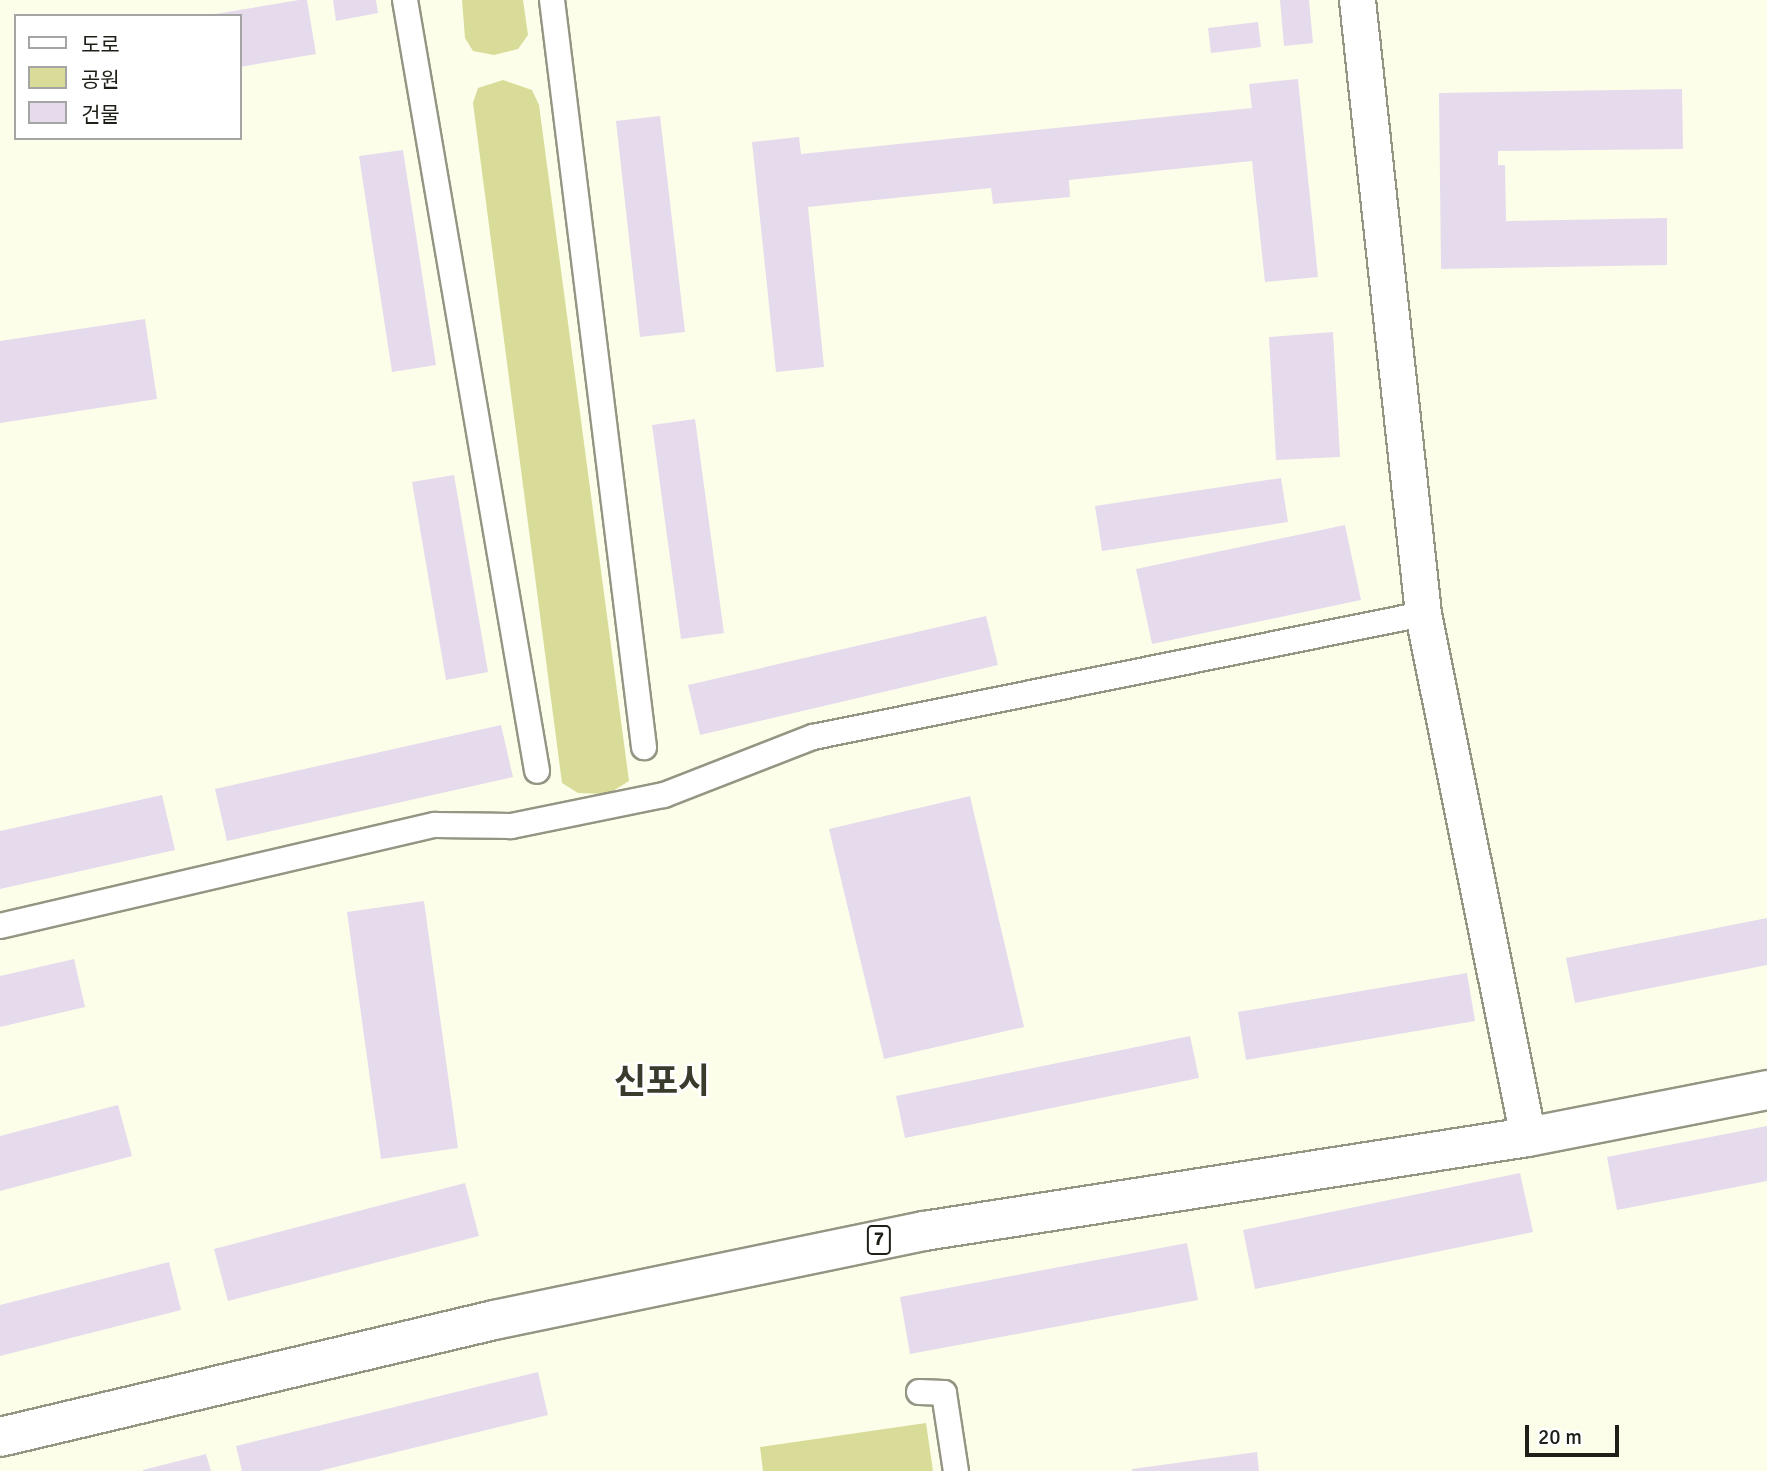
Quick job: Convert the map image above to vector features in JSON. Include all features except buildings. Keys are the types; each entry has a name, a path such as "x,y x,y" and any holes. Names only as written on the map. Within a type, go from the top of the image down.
{"highway":[{"name":"7","path":"0,1437 455,1329 924,1231 1528,1137 1767,1090"}],"street":[{"path":"405,0 537,771"},
{"path":"552,0 644,747"},
{"path":"1357,0 1423,614 1528,1137"},
{"path":"0,926 435,825 511,826 664,795 813,737 1423,614"},
{"path":"919,1392 944,1393 956,1471"}],"green space":[{"path":"462,0 523,0 528,35 518,49 494,55 473,51 465,38"},
{"path":"503,80 532,90 539,105 629,781 608,794 578,793 562,783 473,103 478,88"},
{"path":"926,1423 933,1471 763,1471 760,1447"}],"district":[{"name":"신포시","path":"662,1082"}]}
